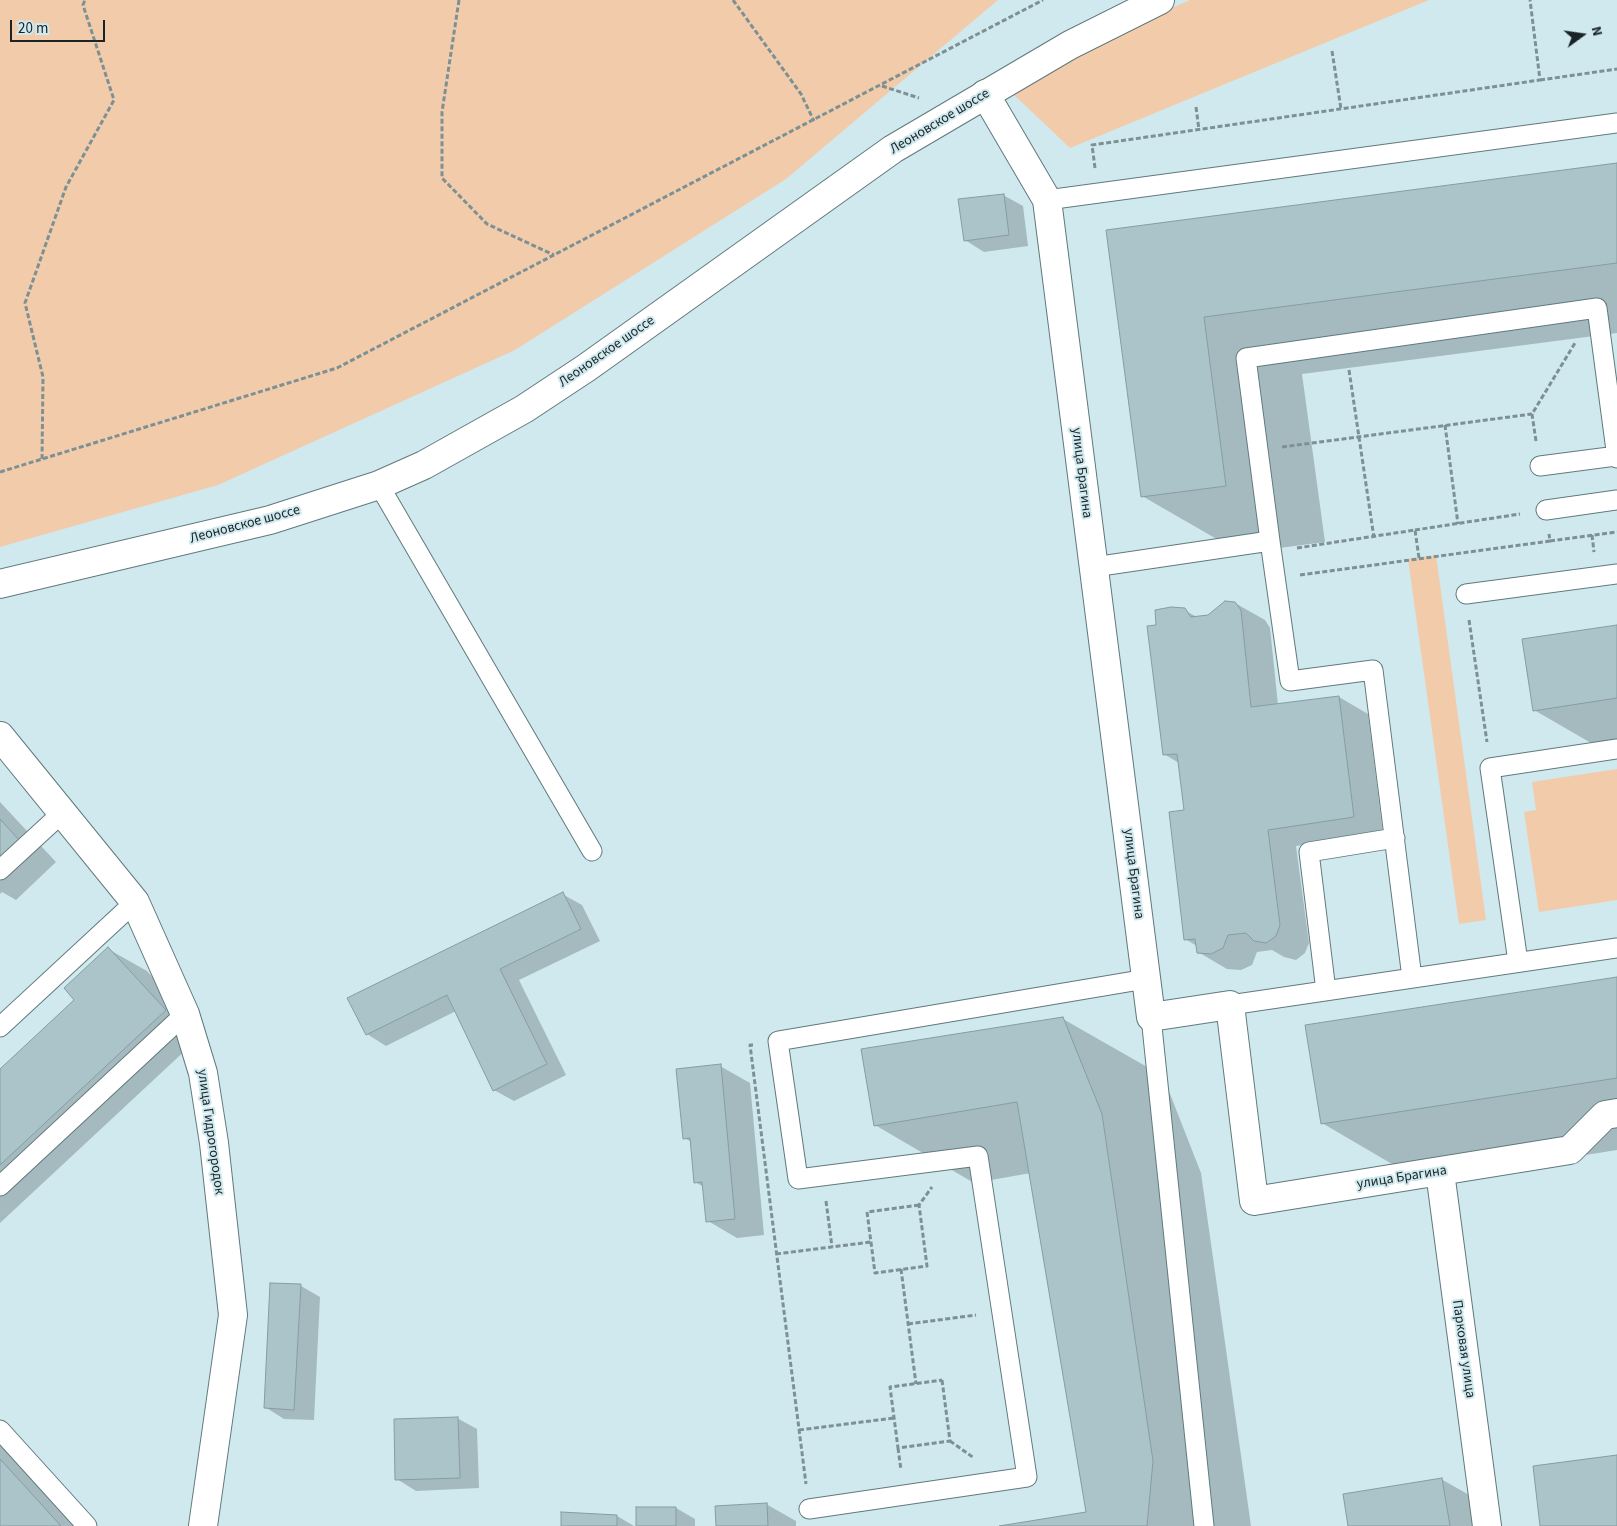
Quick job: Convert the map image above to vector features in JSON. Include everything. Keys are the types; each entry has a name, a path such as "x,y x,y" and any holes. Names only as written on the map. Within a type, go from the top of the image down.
{"street":[{"name":"Леоновское шоссе","path":"0,584 270,520 379,484 424,465 524,409 893,149 1070,44 1160,0"},
{"name":"улица Брагина","path":"985,94 1047,200 1151,1017"},
{"name":"улица Гидрогородок","path":"0,736 135,902 185,1014 204,1081 214,1143 233,1314 203,1526"},
{"name":"улица Брагина","path":"1230,1005 1254,1201 1570,1150 1605,1115 1617,1113"},
{"path":"1151,1017 1230,1005"},
{"name":"Парковая улица","path":"1440,1172 1487,1526"}],"lane":[{"path":"1047,200 1617,123"},
{"path":"1412,978 1373,670 1290,681 1246,358 1597,308 1617,457 1540,466"},
{"path":"379,484 592,851"},
{"path":"1546,510 1617,500"},
{"path":"1094,567 1271,546"},
{"path":"1466,594 1617,574"},
{"path":"1518,962 1490,768 1617,749"},
{"path":"0,870 62,813"},
{"path":"1326,991 1309,852 1394,838"},
{"path":"0,1027 135,902"},
{"path":"1230,1005 1617,948"},
{"path":"809,1508 1027,1477 978,1156 798,1179 778,1041 1146,980"},
{"path":"0,1186 185,1014"},
{"path":"1151,1017 1204,1526"},
{"path":"0,1430 87,1526"}],"path":[{"path":"42,459 43,377 24,303 66,187 114,100 83,5 85,0"},
{"path":"459,0 442,112 442,178 487,224 555,255"},
{"path":"733,0 801,94 814,121"},
{"path":"0,472 337,368 1043,0"},
{"path":"1530,0 1540,80"},
{"path":"1332,51 1341,109"},
{"path":"1098,193 1092,145 1617,69"},
{"path":"1196,106 1199,130"},
{"path":"1540,466 1532,414 1597,308"},
{"path":"1345,344 1374,538"},
{"path":"1259,450 1532,414"},
{"path":"1445,425 1458,524"},
{"path":"1271,546 1374,538 1546,510 1550,541"},
{"path":"1415,530 1419,558"},
{"path":"1276,578 1617,532"},
{"path":"1466,594 1490,768"},
{"path":"778,1041 750,1045 809,1508"},
{"path":"823,1176 832,1247"},
{"path":"919,1205 927,1266 875,1273 871,1242 868,1212 919,1205"},
{"path":"776,1254 871,1242"},
{"path":"901,1269 916,1384"},
{"path":"908,1324 1002,1312"},
{"path":"942,1380 950,1441 898,1448 890,1387 916,1384 942,1380"},
{"path":"799,1430 894,1418"}],"shaded area":[{"path":"0,0 998,0 786,179 515,350 218,485 0,547"},
{"path":"1190,0 1429,0 1070,148 1013,94 1122,30"},
{"path":"1436,555 1486,920 1459,924 1408,559"},
{"path":"1617,769 1617,900 1539,912 1524,812 1536,810 1532,782"}],"building":[{"path":"1617,163 1617,263 1204,317 1226,486 1141,497 1106,230"},
{"path":"1004,194 1009,235 964,241 958,199"},
{"path":"1225,601 1235,602 1241,610 1251,707 1339,696 1354,817 1268,830 1280,925 1276,936 1266,943 1254,941 1246,933 1228,935 1223,948 1211,954 1197,953 1195,939 1184,940 1169,812 1184,810 1177,754 1163,755 1147,626 1156,625 1155,610 1171,607 1185,608 1191,617 1208,615"},
{"path":"1617,625 1617,698 1533,711 1522,639"},
{"path":"0,819 19,840 0,857"},
{"path":"563,892 581,929 500,969 547,1064 493,1091 447,995 366,1035 347,998"},
{"path":"108,947 166,1010 0,1165 0,1069 74,1000 64,988"},
{"path":"1617,977 1617,1078 1321,1124 1305,1025"},
{"path":"1063,1017 1102,1114 1153,1461 1147,1526 999,1526 1086,1512 1017,1102 874,1126 861,1049"},
{"path":"721,1064 735,1219 706,1222 702,1182 694,1183 690,1138 683,1139 676,1069"},
{"path":"270,1283 301,1284 294,1410 264,1408"},
{"path":"458,1417 460,1478 395,1480 394,1419"},
{"path":"1617,1455 1617,1526 1540,1526 1533,1466"},
{"path":"0,1459 22,1483 61,1526 0,1526"},
{"path":"1442,1478 1450,1526 1348,1526 1343,1494"},
{"path":"767,1503 768,1526 716,1526 715,1506"},
{"path":"636,1507 676,1507 676,1526 636,1526"},
{"path":"561,1512 617,1515 617,1526 561,1526"}]}
